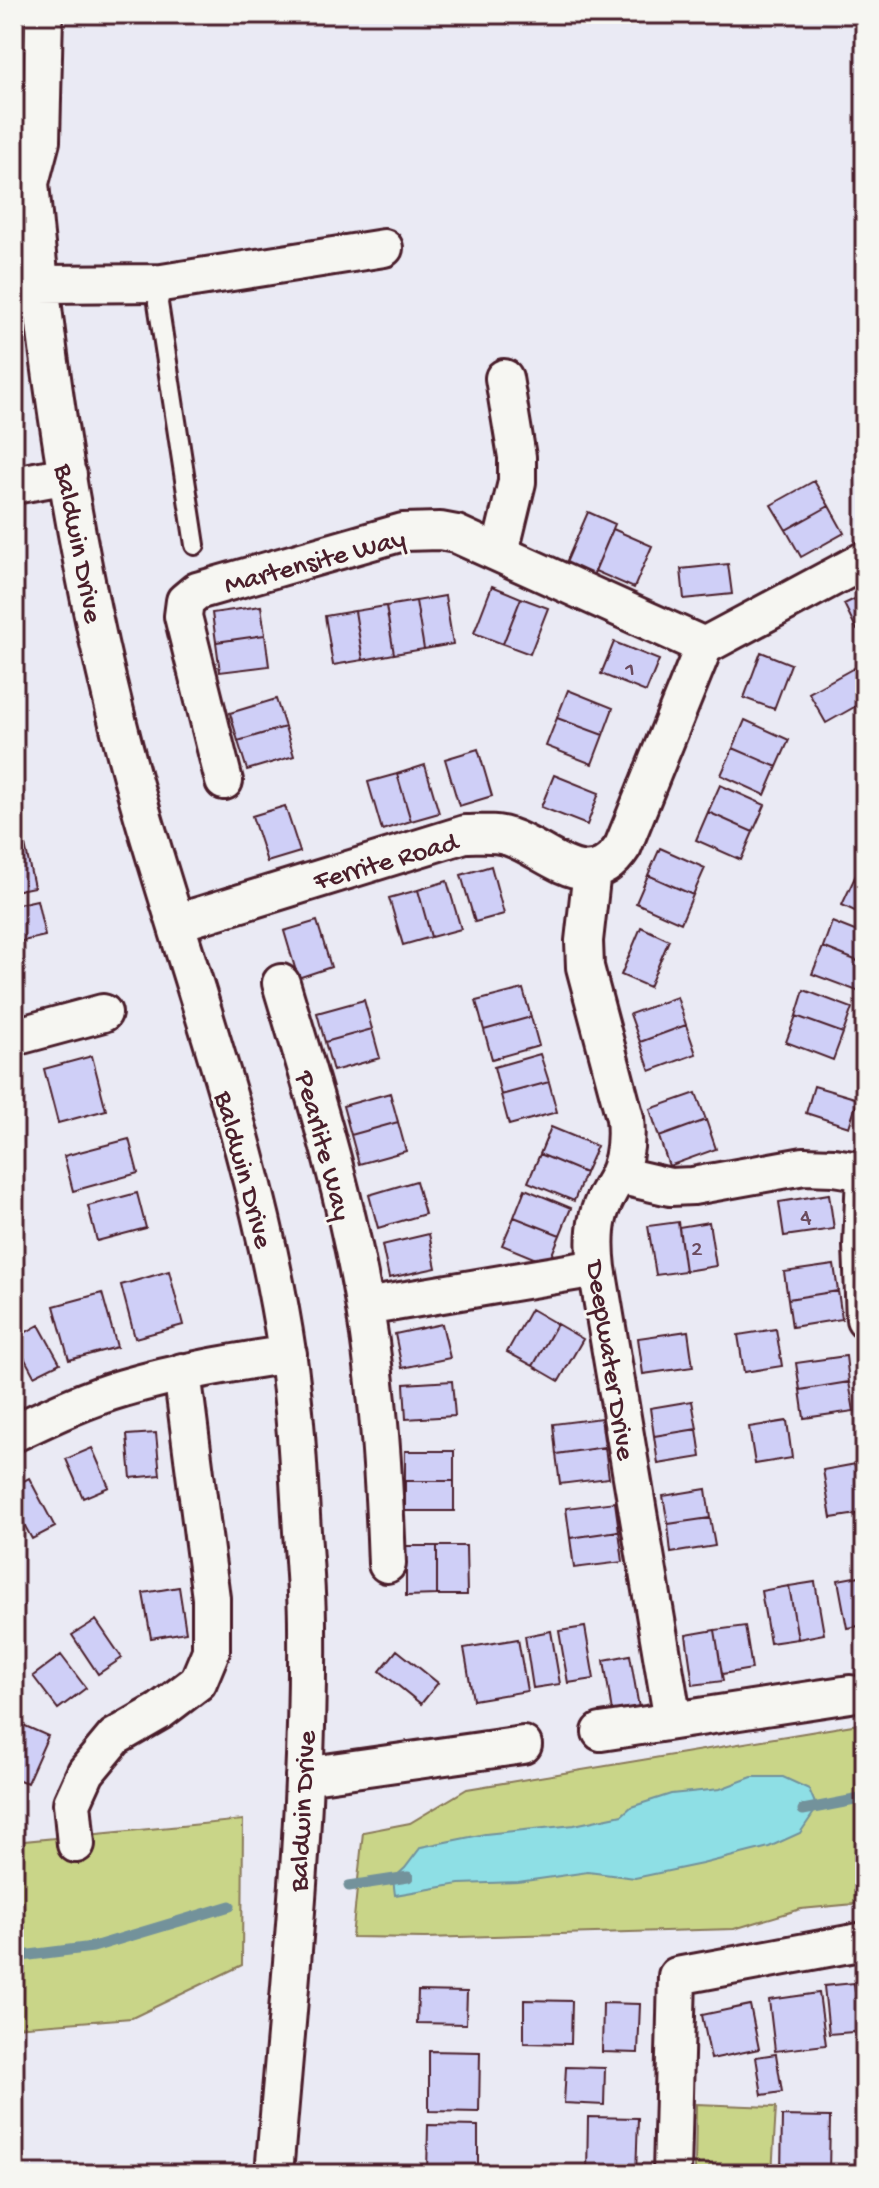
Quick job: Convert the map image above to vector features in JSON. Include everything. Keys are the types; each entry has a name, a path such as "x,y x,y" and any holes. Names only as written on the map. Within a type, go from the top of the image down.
{"street":[{"path":"30,183 41,141 44,14"},
{"path":"14,125 30,183"},
{"name":"Baldwin Drive","path":"30,183 53,385 84,571 114,706 240,1138 268,1246 288,1354 298,1453 308,1624 304,1776 274,2174"},
{"path":"40,284 162,283 384,248"},
{"path":"500,552 517,482 517,457 504,378"},
{"path":"14,485 68,475"},
{"name":"Martensite Way","path":"224,781 183,616 185,601 197,591 403,532 423,530 456,534 704,646"},
{"path":"592,870 606,866 623,846 704,646 865,560"},
{"name":"Ferrite Road","path":"176,923 465,834 487,833 509,837 567,866 592,870"},
{"name":"Deepwater Drive","path":"592,870 583,954 625,1118 626,1150 618,1175 598,1215 595,1239 597,1268 673,1721"},
{"name":"Pearlite Way","path":"281,983 317,1101 365,1307 384,1480 387,1564"},
{"path":"14,1037 103,1013"},
{"path":"618,1175 670,1187 693,1186 804,1166 834,1167 865,1173 862,1246 865,1319"},
{"path":"365,1307 597,1268"},
{"path":"14,1433 92,1398 182,1372 288,1354"},
{"path":"76,1844 72,1803 86,1772 115,1737 160,1711 198,1682 211,1651 211,1598 182,1372"},
{"path":"601,1732 850,1694"},
{"path":"304,1776 523,1745"},
{"path":"672,2174 677,1976 865,1941"}],"lane":[{"path":"162,283 158,303 195,545"}],"green space":[{"path":"865,1723 865,1903 801,1909 734,1929 425,1938 352,1937 363,1832 410,1823 467,1789"},
{"path":"243,1820 242,1965 132,2018 14,2027 14,1842"},
{"path":"696,2104 776,2107 772,2174 695,2174"}],"water":[{"path":"752,1777 783,1777 809,1789 817,1808 800,1833 769,1847 635,1878 588,1872 518,1882 459,1884 395,1895 393,1879 421,1847 485,1834 574,1825 622,1815 631,1807 671,1794 720,1789"}],"building":[{"path":"814,481 829,506 786,530 771,505"},
{"path":"829,506 844,533 801,557 786,530"},
{"path":"588,512 615,524 590,583 562,572"},
{"path":"613,529 652,546 634,588 595,571"},
{"path":"728,564 732,594 684,599 681,569"},
{"path":"492,586 521,598 503,644 474,633"},
{"path":"865,594 865,627 857,630 844,604"},
{"path":"445,596 453,644 424,649 416,601"},
{"path":"521,598 548,608 530,654 503,644"},
{"path":"416,601 424,649 394,654 386,606"},
{"path":"261,606 265,635 216,642 212,613"},
{"path":"386,606 394,654 363,660 355,611"},
{"path":"355,611 363,660 333,665 325,616"},
{"path":"265,635 269,666 220,672 216,642"},
{"path":"614,642 659,660 646,692 601,674"},
{"path":"761,652 791,664 774,709 744,698"},
{"path":"854,668 865,688 865,701 826,723 809,693"},
{"path":"568,690 613,708 603,735 557,718"},
{"path":"276,699 285,727 238,741 230,713"},
{"path":"557,718 603,735 592,764 546,746"},
{"path":"745,720 789,740 777,767 733,748"},
{"path":"285,727 294,756 247,770 238,741"},
{"path":"733,748 777,767 765,795 721,775"},
{"path":"478,749 492,796 459,806 445,759"},
{"path":"425,765 439,813 411,821 397,774"},
{"path":"397,774 411,821 382,830 368,782"},
{"path":"554,775 599,793 587,825 541,807"},
{"path":"720,785 765,805 753,832 708,812"},
{"path":"14,793 21,825 14,826"},
{"path":"285,806 300,852 267,862 252,816"},
{"path":"708,812 753,832 741,860 696,840"},
{"path":"25,845 34,887 14,891 14,847"},
{"path":"660,848 705,868 693,895 648,875"},
{"path":"865,858 865,884 854,879"},
{"path":"491,866 504,914 475,922 461,875"},
{"path":"648,875 693,895 681,923 636,903"},
{"path":"854,879 865,884 865,916 842,905"},
{"path":"447,881 461,929 431,937 418,890"},
{"path":"418,890 431,937 403,945 389,898"},
{"path":"37,900 45,936 14,943 14,905"},
{"path":"317,921 331,967 298,978 284,931"},
{"path":"832,922 865,935 865,964 823,947"},
{"path":"641,927 669,940 649,987 621,975"},
{"path":"823,947 865,964 865,978 860,992 812,974"},
{"path":"523,989 531,1017 484,1030 476,1001"},
{"path":"804,990 852,1008 843,1033 796,1016"},
{"path":"677,997 686,1025 640,1042 630,1014"},
{"path":"364,1000 372,1029 325,1042 317,1013"},
{"path":"796,1016 843,1033 833,1060 786,1042"},
{"path":"531,1017 539,1046 492,1059 484,1030"},
{"path":"686,1025 696,1054 650,1071 640,1042"},
{"path":"372,1029 380,1058 333,1071 325,1042"},
{"path":"540,1054 549,1082 501,1095 494,1067"},
{"path":"92,1056 106,1110 58,1123 44,1069"},
{"path":"549,1082 557,1112 509,1125 501,1095"},
{"path":"814,1086 858,1099 849,1127 806,1113"},
{"path":"390,1093 398,1122 351,1135 343,1106"},
{"path":"696,1093 706,1120 659,1137 650,1109"},
{"path":"706,1120 716,1149 669,1166 659,1137"},
{"path":"398,1122 406,1151 359,1164 351,1135"},
{"path":"551,1127 597,1146 585,1173 540,1154"},
{"path":"129,1139 138,1173 73,1191 64,1156"},
{"path":"540,1154 585,1173 574,1201 528,1182"},
{"path":"416,1181 425,1214 378,1228 369,1195"},
{"path":"525,1189 571,1208 560,1235 514,1217"},
{"path":"137,1193 146,1228 97,1241 88,1206"},
{"path":"829,1194 834,1229 784,1236 779,1202"},
{"path":"514,1217 560,1235 548,1264 502,1245"},
{"path":"678,1222 685,1271 656,1275 648,1226"},
{"path":"709,1222 716,1266 685,1271 679,1227"},
{"path":"429,1234 436,1268 389,1278 382,1245"},
{"path":"834,1265 838,1291 788,1299 784,1272"},
{"path":"169,1271 183,1325 135,1338 121,1285"},
{"path":"838,1291 842,1319 792,1327 788,1299"},
{"path":"102,1293 117,1347 69,1360 54,1306"},
{"path":"531,1309 557,1324 533,1366 507,1352"},
{"path":"442,1324 450,1358 402,1368 395,1334"},
{"path":"557,1324 583,1339 559,1381 533,1366"},
{"path":"39,1325 60,1363 34,1376 14,1339"},
{"path":"776,1329 782,1366 744,1372 738,1335"},
{"path":"688,1331 693,1367 643,1374 638,1338"},
{"path":"846,1356 849,1382 800,1390 796,1363"},
{"path":"452,1381 455,1416 406,1419 404,1384"},
{"path":"849,1382 854,1411 804,1418 800,1390"},
{"path":"692,1401 697,1429 654,1436 650,1408"},
{"path":"601,1418 605,1447 556,1454 553,1424"},
{"path":"787,1421 792,1458 755,1464 749,1427"},
{"path":"697,1429 701,1457 658,1464 654,1436"},
{"path":"156,1433 160,1475 131,1478 127,1435"},
{"path":"605,1447 609,1478 560,1484 556,1454"},
{"path":"92,1448 109,1487 83,1498 66,1459"},
{"path":"405,1451 454,1451 454,1481 405,1481"},
{"path":"856,1464 864,1513 831,1518 823,1470"},
{"path":"29,1478 55,1527 32,1539 14,1506 14,1486"},
{"path":"405,1481 454,1481 454,1511 405,1511"},
{"path":"706,1489 710,1518 668,1524 663,1496"},
{"path":"615,1502 619,1531 570,1538 566,1508"},
{"path":"710,1518 715,1546 671,1553 668,1524"},
{"path":"619,1531 623,1562 574,1568 570,1538"},
{"path":"406,1546 437,1546 437,1595 406,1596"},
{"path":"437,1546 466,1546 467,1595 437,1595"},
{"path":"865,1575 865,1625 847,1628 838,1580"},
{"path":"815,1582 824,1634 798,1639 789,1586"},
{"path":"789,1586 798,1639 770,1643 761,1591"},
{"path":"179,1587 186,1632 151,1638 143,1593"},
{"path":"96,1620 122,1658 98,1674 72,1635"},
{"path":"745,1626 752,1669 722,1674 715,1630"},
{"path":"585,1627 594,1679 568,1683 559,1631"},
{"path":"715,1630 723,1681 693,1685 686,1635"},
{"path":"551,1631 560,1684 533,1688 525,1636"},
{"path":"518,1639 527,1691 473,1700 464,1648"},
{"path":"397,1650 438,1683 421,1704 380,1671"},
{"path":"61,1655 86,1688 58,1709 33,1676"},
{"path":"630,1655 639,1708 612,1712 604,1660"},
{"path":"14,1721 48,1736 27,1783 14,1778"},
{"path":"854,1983 855,1991 865,1990 865,2031 829,2034 824,1986"},
{"path":"418,1991 467,1992 466,2024 417,2023"},
{"path":"819,1993 826,2045 775,2051 769,2000"},
{"path":"524,2000 572,2001 571,2044 524,2043"},
{"path":"603,2003 640,2004 638,2053 602,2052"},
{"path":"750,2005 759,2049 711,2059 702,2015"},
{"path":"429,2051 480,2052 479,2112 429,2111"},
{"path":"776,2054 782,2092 762,2095 756,2057"},
{"path":"566,2067 605,2068 604,2105 564,2103"},
{"path":"782,2116 830,2117 829,2174 781,2174"},
{"path":"588,2117 638,2118 636,2174 587,2174"},
{"path":"428,2125 478,2126 478,2174 427,2174"}],"waterway":[{"path":"803,1810 865,1798"},
{"path":"349,1886 408,1877"},
{"path":"14,1957 93,1947 230,1906"}]}
